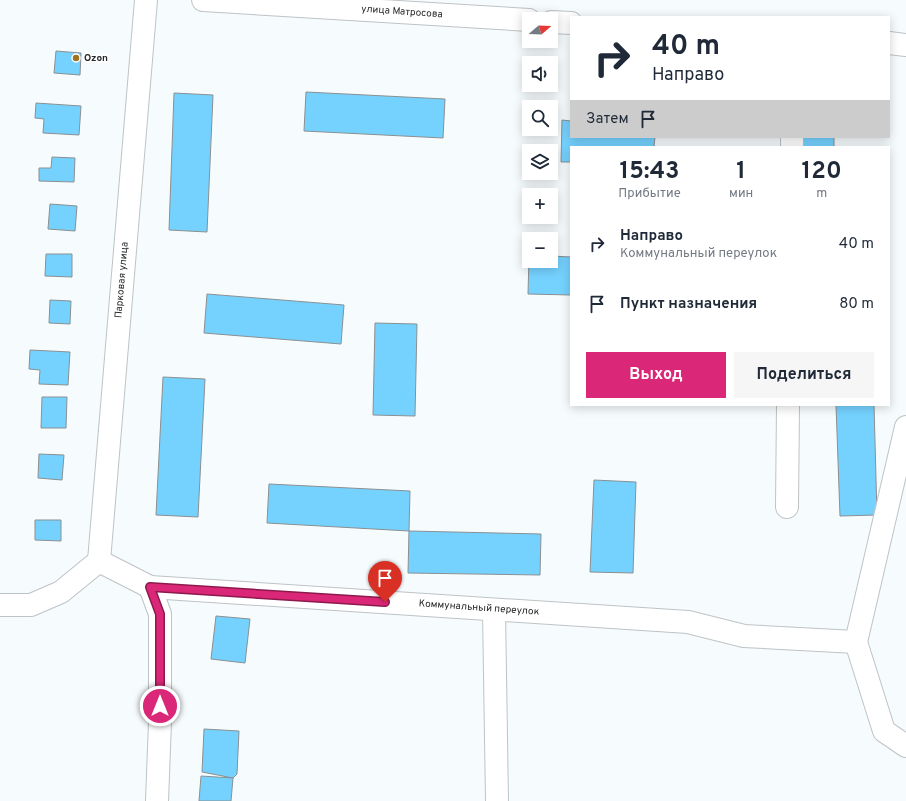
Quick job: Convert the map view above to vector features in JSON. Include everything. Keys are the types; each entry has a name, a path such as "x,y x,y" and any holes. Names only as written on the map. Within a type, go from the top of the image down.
{"street":[{"name":"Парковая улица","path":"99,561 146,0"},
{"name":"улица Матросова","path":"203,0 522,20"},
{"path":"558,22 570,23"},
{"path":"890,43 906,45"},
{"path":"787,507 788,406"},
{"path":"906,427 856,642 884,731 906,746"},
{"name":"Коммунальный переулок","path":"99,561 150,587 688,622 744,636 856,642"},
{"path":"0,605 31,605 61,592 99,561"},
{"path":"150,587 160,614 160,722 157,801"},
{"path":"494,610 497,801"}],"building":[{"path":"56,51 81,53 80,75 54,73"},
{"path":"306,92 445,99 443,138 304,131"},
{"path":"174,93 213,95 207,232 169,230"},
{"path":"36,103 81,106 79,135 43,133 44,119 35,118"},
{"path":"562,120 570,121 570,138 655,138 654,146 570,146 570,162 561,162"},
{"path":"800,138 834,138 834,146 800,146"},
{"path":"52,157 75,158 74,182 39,181 39,168 51,168"},
{"path":"50,204 77,206 75,231 48,229"},
{"path":"46,254 72,254 72,277 45,276"},
{"path":"558,256 570,257 570,295 528,294 529,268 558,268"},
{"path":"207,294 344,305 341,344 204,333"},
{"path":"50,300 71,301 70,324 49,323"},
{"path":"375,323 417,324 415,416 373,415"},
{"path":"30,350 70,352 68,385 39,384 40,370 29,369"},
{"path":"163,377 205,379 198,517 156,515"},
{"path":"42,397 67,397 66,428 41,428"},
{"path":"836,406 874,406 877,515 840,516"},
{"path":"39,454 64,455 62,480 38,478"},
{"path":"594,480 636,482 633,573 590,572"},
{"path":"269,484 410,491 409,531 267,523"},
{"path":"35,520 61,520 61,541 35,540"},
{"path":"409,531 541,534 540,575 408,573"},
{"path":"216,616 250,619 245,663 211,659"},
{"path":"204,729 239,731 237,774 233,778 202,772"},
{"path":"201,776 233,778 231,801 199,801"}],"place":[{"name":"Ozon","path":"76,58"}],"route":[{"path":"160,706 160,614 150,587 385,602"}]}
